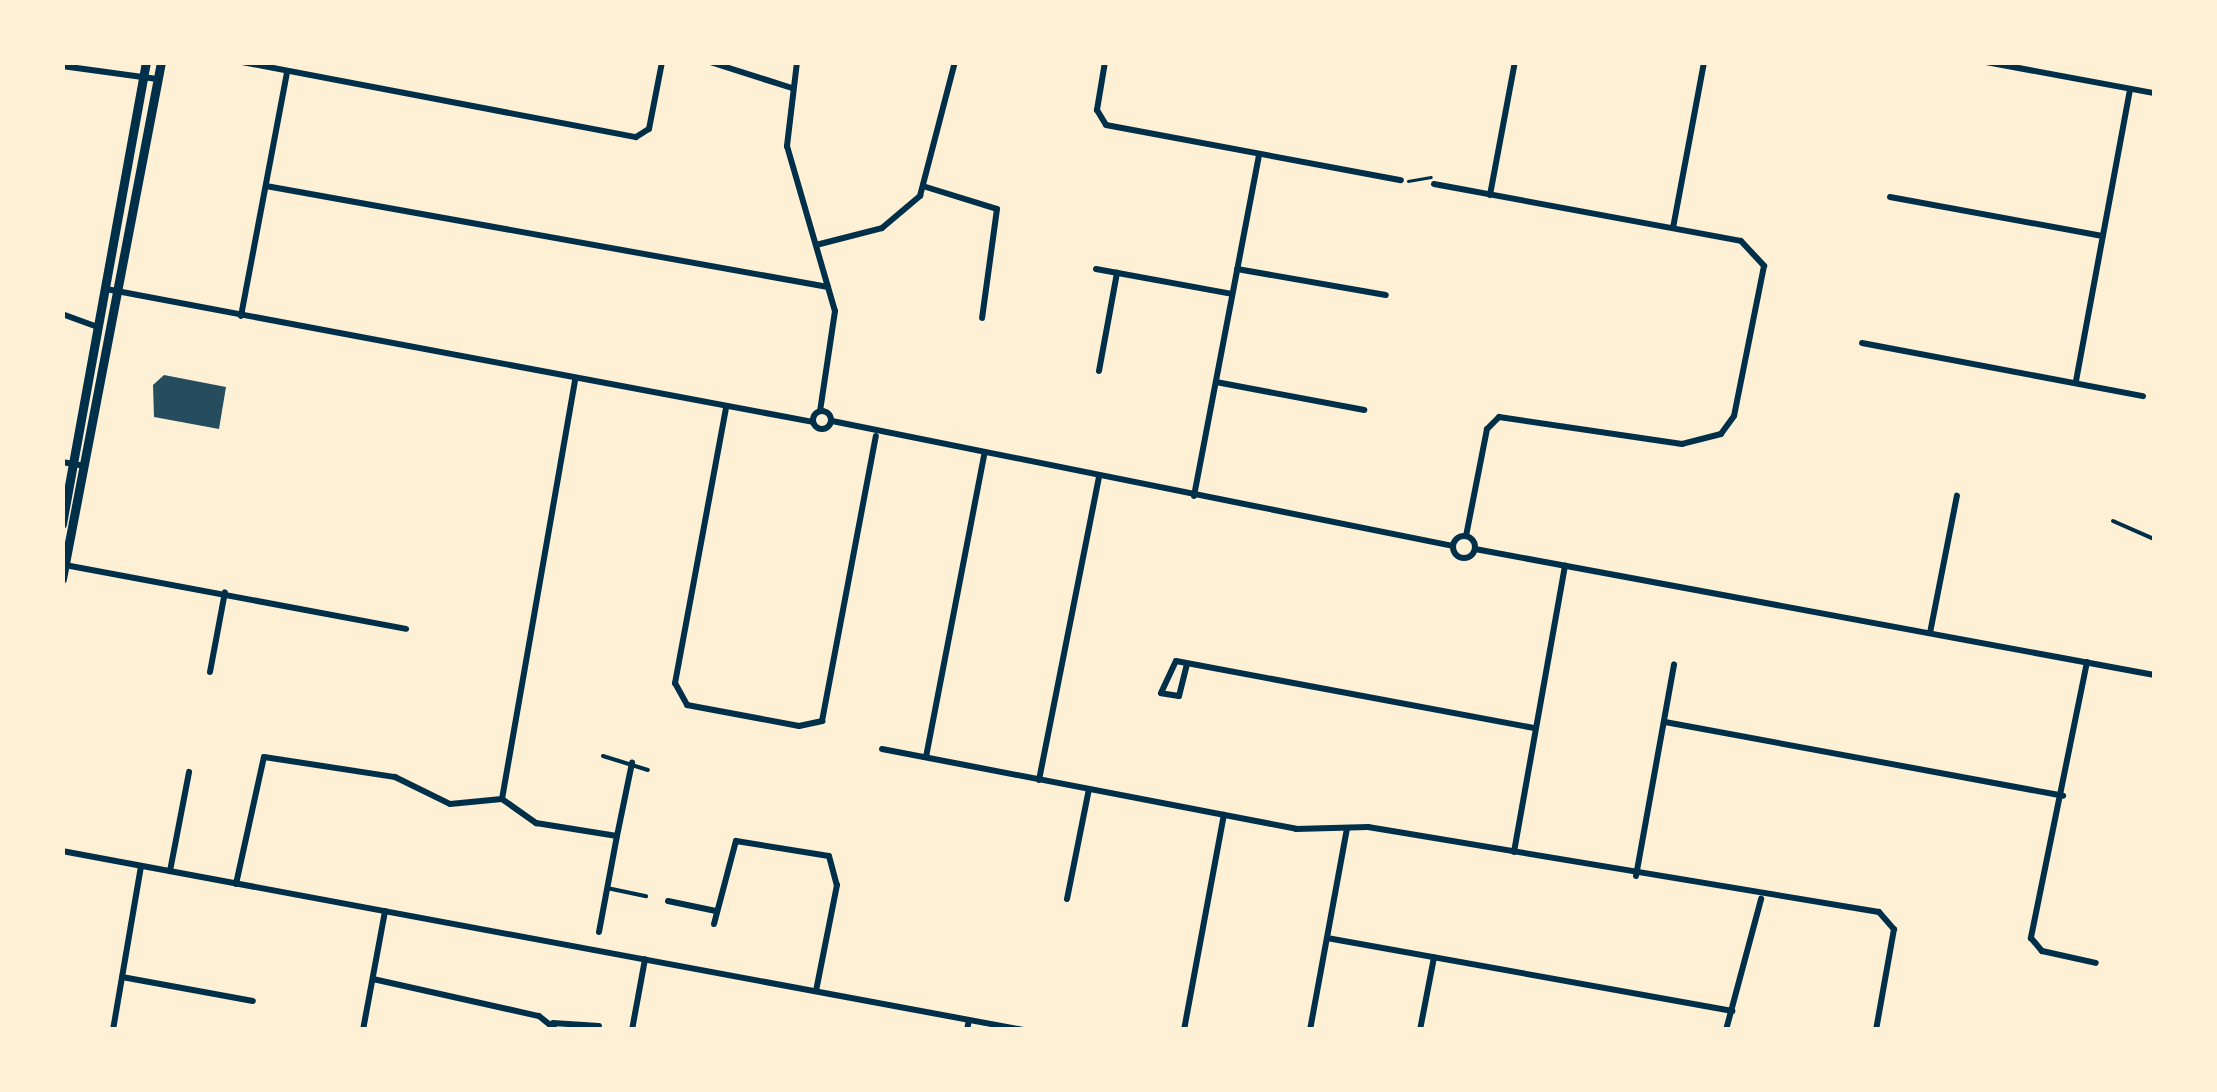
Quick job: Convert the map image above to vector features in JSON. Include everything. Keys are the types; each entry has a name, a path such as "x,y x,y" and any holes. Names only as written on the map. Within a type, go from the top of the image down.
{"main road":[{"path":"62,579 98,328 146,62"},
{"path":"62,524 118,292 161,62"}],"street":[{"path":"242,62 636,137 649,130 662,62"},
{"path":"710,62 792,88"},
{"path":"797,62 787,146 835,320 820,411 813,422"},
{"path":"816,245 882,228 926,187 955,62"},
{"path":"1106,62 1100,121 1401,180"},
{"path":"1490,195 1515,62"},
{"path":"1673,228 1704,62"},
{"path":"1986,62 2154,94"},
{"path":"62,66 157,80"},
{"path":"241,316 287,72"},
{"path":"2076,381 2130,89"},
{"path":"1194,496 1259,154"},
{"path":"1434,184 1754,247 1761,288 1734,416 1722,434 1682,444 1499,417 1487,429 1466,536 1452,546"},
{"path":"266,186 828,287"},
{"path":"926,187 997,210 982,318"},
{"path":"1890,197 2102,236"},
{"path":"1096,269 1232,294"},
{"path":"1237,269 1386,295"},
{"path":"1099,372 1117,273"},
{"path":"106,289 813,422 824,430 832,421"},
{"path":"62,314 79,317 98,328"},
{"path":"1862,342 2143,396"},
{"path":"502,800 575,379"},
{"path":"1216,382 1364,410"},
{"path":"726,408 675,683 687,705 799,726 822,721 876,436"},
{"path":"820,411 832,421 876,436 1452,546 1463,558 1475,549"},
{"path":"926,757 984,456"},
{"path":"62,462 79,465"},
{"path":"1039,780 1099,478"},
{"path":"1930,633 1956,496"},
{"path":"1466,536 1475,549 2154,674"},
{"path":"65,565 406,629"},
{"path":"1514,852 1566,566"},
{"path":"210,672 225,592"},
{"path":"2087,662 2031,938 2042,950 2096,963"},
{"path":"1186,664 1179,696 1161,693 1170,663 1186,664 1535,728"},
{"path":"1636,876 1674,664"},
{"path":"1665,722 2062,796"},
{"path":"882,750 1224,815 1514,852 1761,900 1892,920 1876,1030"},
{"path":"236,884 264,757 395,778 450,804 502,800 536,823 617,836"},
{"path":"599,932 632,762"},
{"path":"170,872 189,772"},
{"path":"1068,900 1089,790"},
{"path":"1184,1030 1224,815"},
{"path":"1310,1030 1348,828"},
{"path":"714,924 736,842 836,862 816,991"},
{"path":"62,852 1023,1030"},
{"path":"112,1030 141,866"},
{"path":"668,900 716,911"},
{"path":"1726,1030 1761,900"},
{"path":"362,1030 385,912"},
{"path":"1327,938 1732,1011"},
{"path":"1420,1030 1434,957"},
{"path":"632,1030 645,959"},
{"path":"122,977 253,1002"},
{"path":"373,979 554,1026 600,1026"},
{"path":"967,1030 969,1020"}],"lane":[{"path":"2113,522 2154,539"},
{"path":"603,756 648,770"},
{"path":"608,888 646,896"}],"path":[{"path":"1401,180 1426,174 1434,184"}],"building":[{"path":"164,375 226,387 219,429 154,417 153,385"}]}
